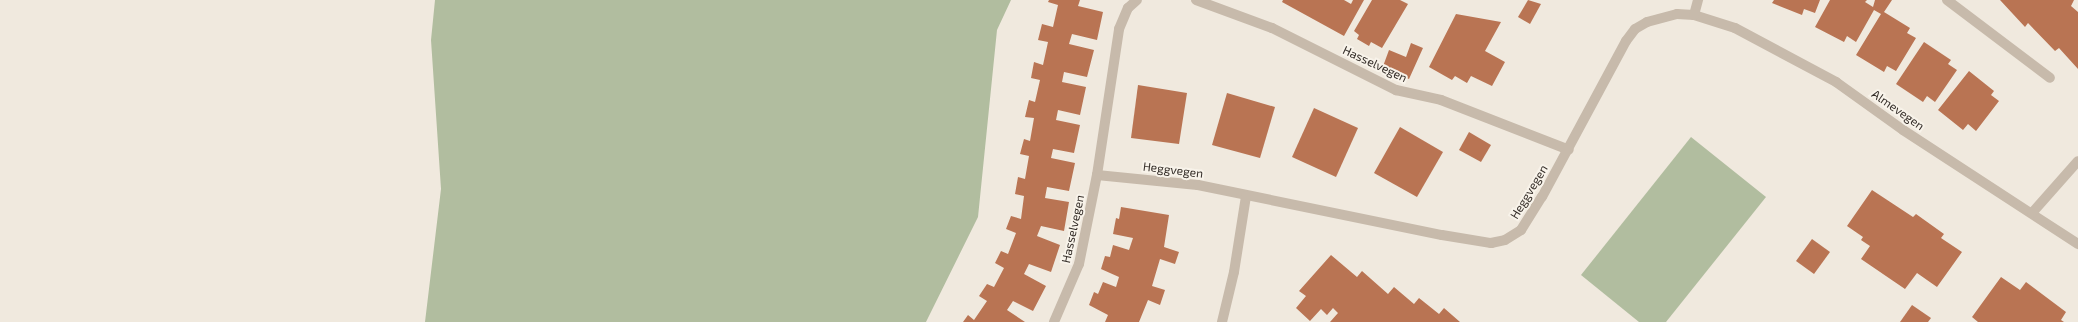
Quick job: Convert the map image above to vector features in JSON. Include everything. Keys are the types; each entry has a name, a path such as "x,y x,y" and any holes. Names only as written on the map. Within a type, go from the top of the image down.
{"street":[{"name":"Hasselvegen","path":"1054,322 1079,264 1097,175 1119,29 1128,8 1137,0"},
{"name":"Hasselvegen","path":"1196,0 1272,28 1396,90 1441,100 1569,150"},
{"path":"1694,15 1698,0"},
{"path":"1947,0 2050,78"},
{"name":"Heggvegen","path":"1097,175 1198,186 1491,243 1514,236 1521,230 1569,150 1618,52 1635,29 1660,17 1694,15"},
{"name":"Almevegen","path":"1694,15 1735,28 1836,82 1903,130 2078,244"},
{"path":"2032,213 2078,161"},
{"path":"1222,322 1234,272 1246,196"}],"green space":[{"path":"435,0 1011,0 997,30 978,217 926,322 425,322 441,189 431,40"},
{"path":"1691,137 1766,197 1666,322 1639,322 1581,275"}],"building":[{"path":"1049,0 1080,0 1078,6 1103,12 1097,40 1072,34 1069,44 1094,50 1087,77 1064,72 1062,82 1086,87 1080,115 1058,110 1056,120 1080,125 1074,153 1053,149 1051,158 1075,163 1069,191 1047,187 1045,198 1069,202 1064,231 1041,226 1037,236 1060,245 1051,272 1029,264 1024,274 1046,286 1033,311 1013,301 1007,310 1025,322 963,322 968,315 974,320 987,301 979,296 987,284 994,287 1004,268 995,263 1001,251 1008,254 1016,233 1006,229 1011,216 1021,219 1024,196 1015,194 1018,177 1025,179 1029,156 1020,154 1024,139 1030,141 1034,118 1025,117 1029,100 1035,102 1040,80 1031,78 1034,62 1043,65 1048,42 1038,40 1042,24 1053,27 1058,5 1048,2"},
{"path":"1283,0 1344,0 1351,4 1353,0 1364,0 1344,36 1282,2"},
{"path":"1372,0 1400,0 1408,4 1382,48 1371,42 1369,46 1357,39 1359,35 1354,31"},
{"path":"1528,0 1541,4 1530,24 1518,17"},
{"path":"1774,0 1820,0 1815,13 1804,9 1802,15 1772,3"},
{"path":"1830,0 1867,0 1865,2 1873,7 1875,0 1892,0 1884,12 1910,28 1907,33 1916,38 1896,71 1887,66 1884,72 1856,55 1881,14 1874,10 1856,42 1847,36 1844,42 1815,27"},
{"path":"2000,0 2074,0 2071,6 2078,12 2078,69 2059,48 2055,51 2028,23 2025,27"},
{"path":"1456,14 1501,22 1485,51 1505,62 1492,86 1471,76 1467,83 1455,76 1452,80 1429,67"},
{"path":"1924,42 1951,60 1948,64 1957,70 1935,102 1927,96 1923,102 1896,84"},
{"path":"1411,43 1423,48 1409,79 1382,69 1389,50 1406,57"},
{"path":"1969,71 1994,91 1991,95 1999,101 1976,131 1968,124 1963,130 1938,110"},
{"path":"1138,85 1187,93 1179,144 1131,138"},
{"path":"1227,93 1275,107 1260,158 1212,145"},
{"path":"1314,108 1358,128 1336,177 1292,157"},
{"path":"1400,127 1443,152 1417,197 1374,173"},
{"path":"1469,132 1491,145 1481,162 1459,150"},
{"path":"1872,190 1913,217 1916,214 1944,234 1941,238 1962,252 1937,287 1917,273 1905,289 1861,259 1870,246 1861,240 1863,237 1847,226"},
{"path":"1121,207 1169,215 1164,247 1179,252 1175,264 1160,259 1152,286 1165,290 1160,305 1148,300 1139,322 1105,322 1108,315 1089,305 1094,292 1098,294 1103,282 1116,287 1119,277 1101,269 1105,256 1110,257 1113,245 1129,250 1133,238 1113,234 1116,218 1119,219"},
{"path":"1812,239 1830,252 1814,274 1796,261"},
{"path":"1331,255 1357,277 1362,271 1388,294 1394,287 1414,304 1419,298 1439,314 1444,308 1460,322 1330,322 1338,313 1333,308 1327,315 1321,309 1310,321 1296,308 1306,296 1299,291"},
{"path":"2001,277 2020,290 2026,282 2066,312 2061,320 2064,322 1978,322 1972,317"},
{"path":"1912,305 1931,318 1928,322 1900,322"}]}
